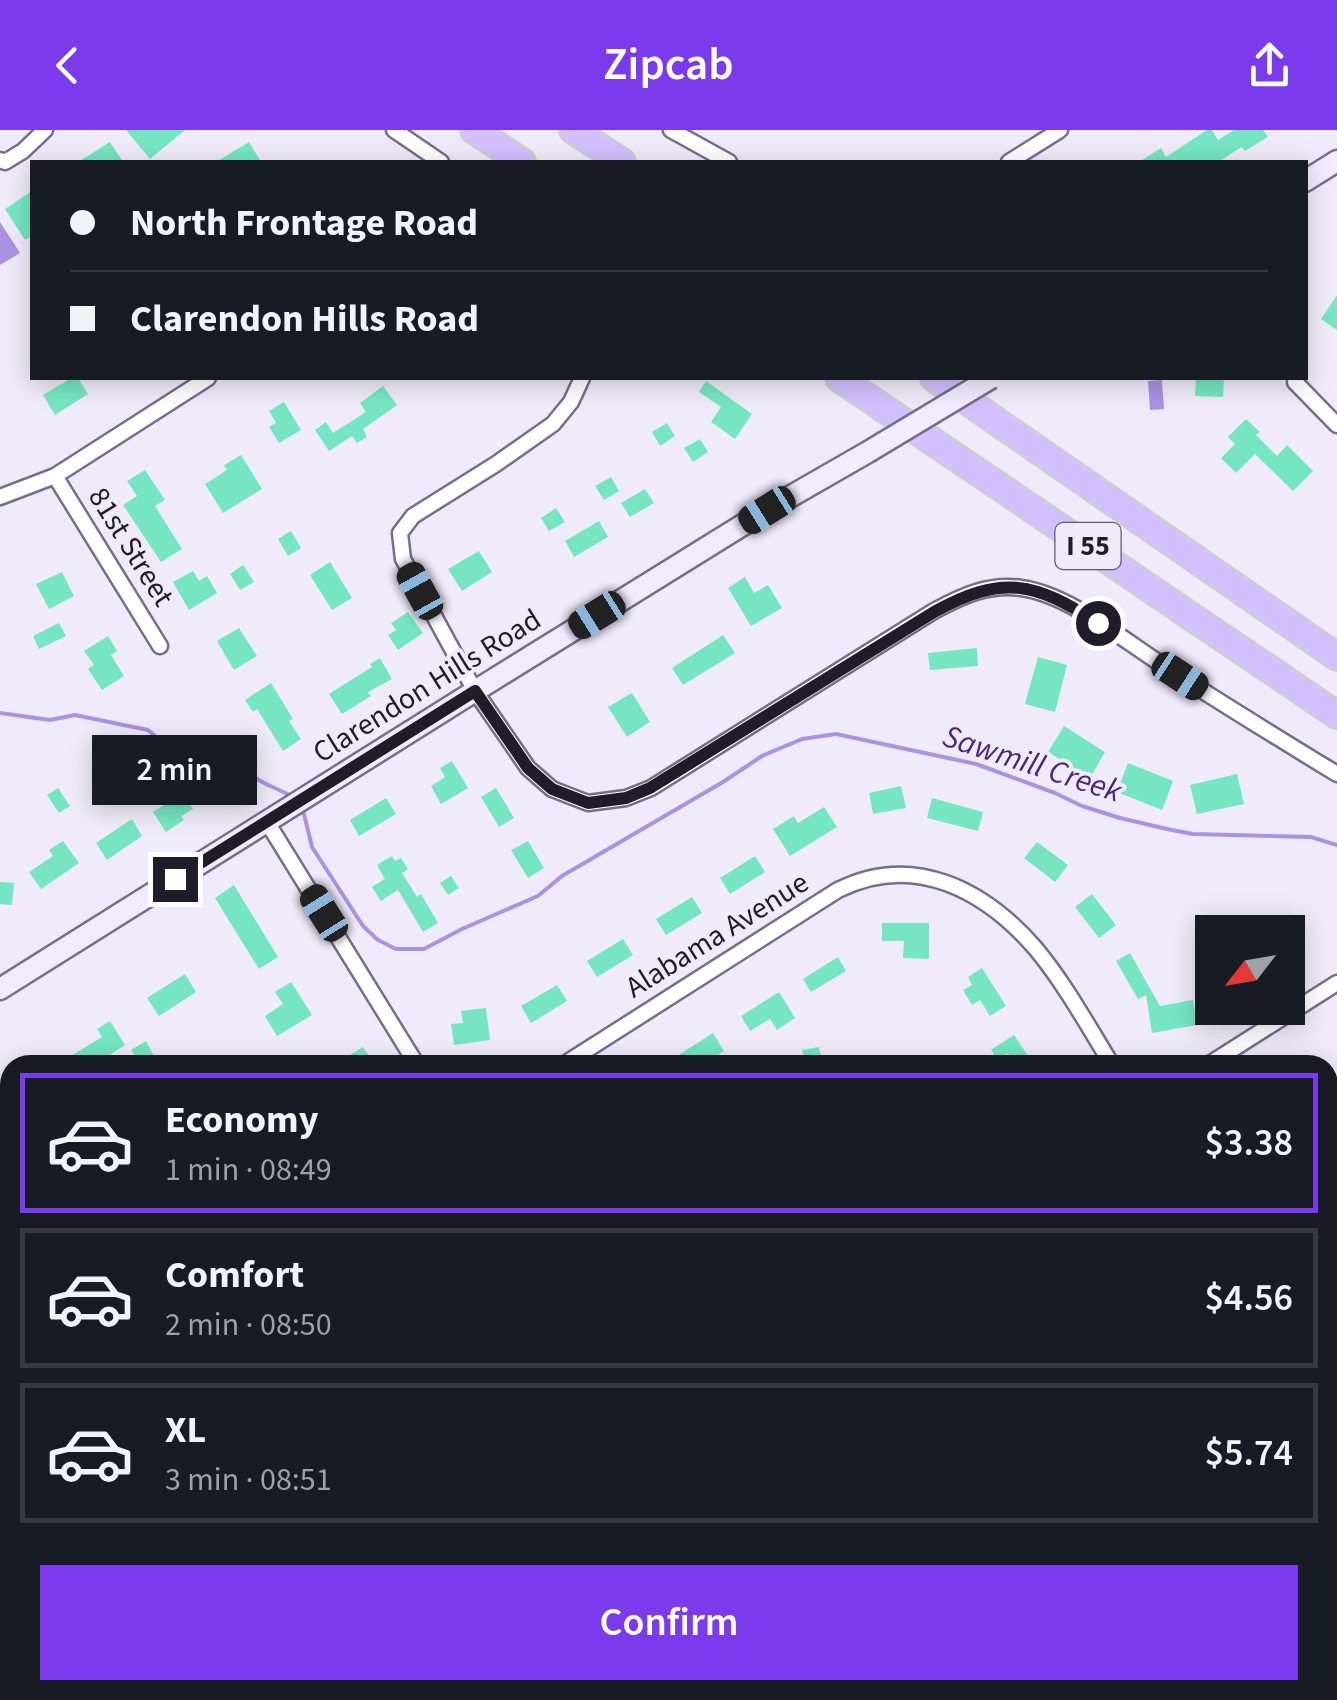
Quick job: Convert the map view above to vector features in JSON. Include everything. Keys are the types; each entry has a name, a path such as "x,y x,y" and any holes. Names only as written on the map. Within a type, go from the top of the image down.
{"highway":[{"path":"474,130 519,160"},
{"path":"574,130 619,160"},
{"name":"I 55","path":"842,380 1337,716"},
{"name":"I 55","path":"937,380 1337,657"}],"street":[{"path":"0,160 5,162 23,152 45,130"},
{"path":"394,130 438,160"},
{"path":"671,130 725,160"},
{"path":"1012,160 1060,130"},
{"path":"1308,179 1337,161"},
{"path":"0,497 55,476 205,380"},
{"path":"581,380 571,402 553,424 413,516 400,533 402,558 475,691 528,768 552,789 588,803 626,798 650,788 955,600 990,588 1025,588 1062,600 1337,774"},
{"name":"Clarendon Hills Road","path":"0,989 767,510 988,380"},
{"path":"1294,382 1337,425"},
{"name":"81st Street","path":"55,476 160,646"},
{"path":"267,822 411,1055"},
{"name":"Alabama Avenue","path":"579,1055 838,890 887,875 936,878 962,890 1016,928 1044,960 1106,1055"},
{"path":"1224,1055 1337,983"}],"shaded area":[{"path":"0,222 20,253 0,265"},
{"path":"1162,380 1164,409 1150,410 1148,381"}],"building":[{"path":"126,130 185,130 150,159"},
{"path":"1207,130 1212,130 1218,140 1234,130 1263,130 1268,137 1221,160 1142,160 1161,148 1166,157"},
{"path":"110,142 122,160 81,160"},
{"path":"249,142 260,160 219,160"},
{"path":"30,192 30,237 25,240 5,209"},
{"path":"1337,295 1337,330 1321,319"},
{"path":"68,380 79,380 88,394 55,415 43,395"},
{"path":"1196,380 1224,380 1223,397 1195,396"},
{"path":"706,381 752,414 735,439 711,422 721,407 699,392"},
{"path":"383,386 397,405 363,429 367,437 357,443 352,436 329,451 315,430 326,422 333,433 366,412 360,403"},
{"path":"284,402 301,430 279,443 269,427 276,423 269,411"},
{"path":"1246,419 1277,456 1287,445 1313,471 1293,491 1255,454 1236,473 1221,458 1235,444 1228,437"},
{"path":"667,423 675,436 660,446 652,432"},
{"path":"700,439 708,452 693,462 684,448"},
{"path":"241,455 262,489 223,513 205,484"},
{"path":"145,470 165,500 155,506 182,549 161,562 123,505 137,496 127,481"},
{"path":"611,477 619,491 604,500 595,486"},
{"path":"645,489 654,503 630,517 621,503"},
{"path":"556,508 565,522 549,531 541,518"},
{"path":"599,521 608,537 574,557 565,541"},
{"path":"291,531 301,548 288,556 278,539"},
{"path":"479,551 492,572 462,591 448,569"},
{"path":"330,562 352,598 332,610 310,575"},
{"path":"243,565 254,582 240,590 230,574"},
{"path":"193,571 199,581 207,576 217,593 189,610 173,582"},
{"path":"62,572 74,596 49,609 36,584"},
{"path":"745,577 754,593 768,585 782,608 751,626 728,588"},
{"path":"408,612 423,633 398,650 388,635 396,630 391,623"},
{"path":"59,623 66,636 39,649 33,636"},
{"path":"239,628 257,656 234,670 217,641"},
{"path":"723,635 735,653 683,685 672,668"},
{"path":"108,636 117,651 111,655 124,676 102,690 88,669 94,665 84,651"},
{"path":"977,648 978,666 930,670 928,653"},
{"path":"1038,657 1067,665 1055,712 1025,704"},
{"path":"380,658 392,679 368,692 371,696 342,714 329,694"},
{"path":"271,683 301,739 283,751 257,709 253,712 245,700"},
{"path":"632,693 650,722 627,737 608,707"},
{"path":"1064,726 1105,752 1090,778 1048,752"},
{"path":"452,761 468,788 441,804 431,786 445,777 440,768"},
{"path":"1128,763 1173,781 1162,810 1117,792"},
{"path":"1237,774 1244,804 1197,814 1190,785"},
{"path":"901,786 906,808 873,814 869,793"},
{"path":"58,788 70,806 59,813 47,795"},
{"path":"496,788 514,818 499,827 481,797"},
{"path":"183,793 193,809 166,832 153,812"},
{"path":"386,798 396,814 359,836 350,820"},
{"path":"932,798 983,812 978,831 927,818"},
{"path":"824,807 837,827 790,856 773,829 794,816 798,823"},
{"path":"132,819 142,836 107,860 96,843"},
{"path":"63,841 79,863 41,889 29,872 53,856 49,850"},
{"path":"528,841 544,868 528,878 511,850"},
{"path":"1037,842 1068,865 1055,882 1024,858"},
{"path":"392,856 395,861 401,858 408,869 402,873 417,897 421,894 438,923 423,932 398,890 381,901 372,887 385,879 377,865"},
{"path":"755,856 765,872 730,894 720,878"},
{"path":"451,876 459,888 448,895 440,883"},
{"path":"0,882 14,883 12,905 0,904"},
{"path":"234,885 278,957 259,969 215,898"},
{"path":"1092,894 1116,925 1099,938 1075,907"},
{"path":"692,897 702,913 666,935 656,919"},
{"path":"882,923 929,923 929,959 903,958 904,941 882,941"},
{"path":"623,939 633,955 597,977 587,961"},
{"path":"1130,953 1160,1006 1193,1000 1197,1025 1152,1033 1146,995 1138,999 1116,961"},
{"path":"838,957 846,971 811,992 803,979"},
{"path":"982,968 1006,1006 990,1016 980,1000 972,1005 963,990 972,985 968,977"},
{"path":"185,974 196,992 159,1016 147,998"},
{"path":"291,982 312,1015 277,1036 265,1016 283,1004 275,992"},
{"path":"557,985 567,1001 531,1023 521,1006"},
{"path":"779,992 795,1018 777,1030 770,1019 750,1031 741,1016"},
{"path":"486,1008 490,1040 454,1045 451,1024 463,1023 461,1011"},
{"path":"110,1021 125,1045 110,1055 72,1055 102,1037 97,1029"},
{"path":"713,1033 724,1051 717,1055 679,1055"},
{"path":"1014,1035 1028,1055 994,1055 991,1050"},
{"path":"146,1041 153,1055 134,1055 131,1050"},
{"path":"363,1047 368,1055 350,1055"},
{"path":"819,1047 821,1055 803,1055 802,1050"}],"waterway":[{"name":"Sawmill Creek","path":"0,713 50,720 75,715 148,730 164,744 246,770 292,796"},
{"name":"Sawmill Creek","path":"304,814 312,847 363,926 396,949 424,949 538,896 562,876 762,756 802,739 836,734 976,764 1082,806 1167,829 1193,834 1311,837 1337,845"}],"route":[{"path":"175,879 475,691 528,768 552,789 588,803 626,798 650,788 934,612 971,594 1006,586 1025,588 1062,600 1098,623"}]}
